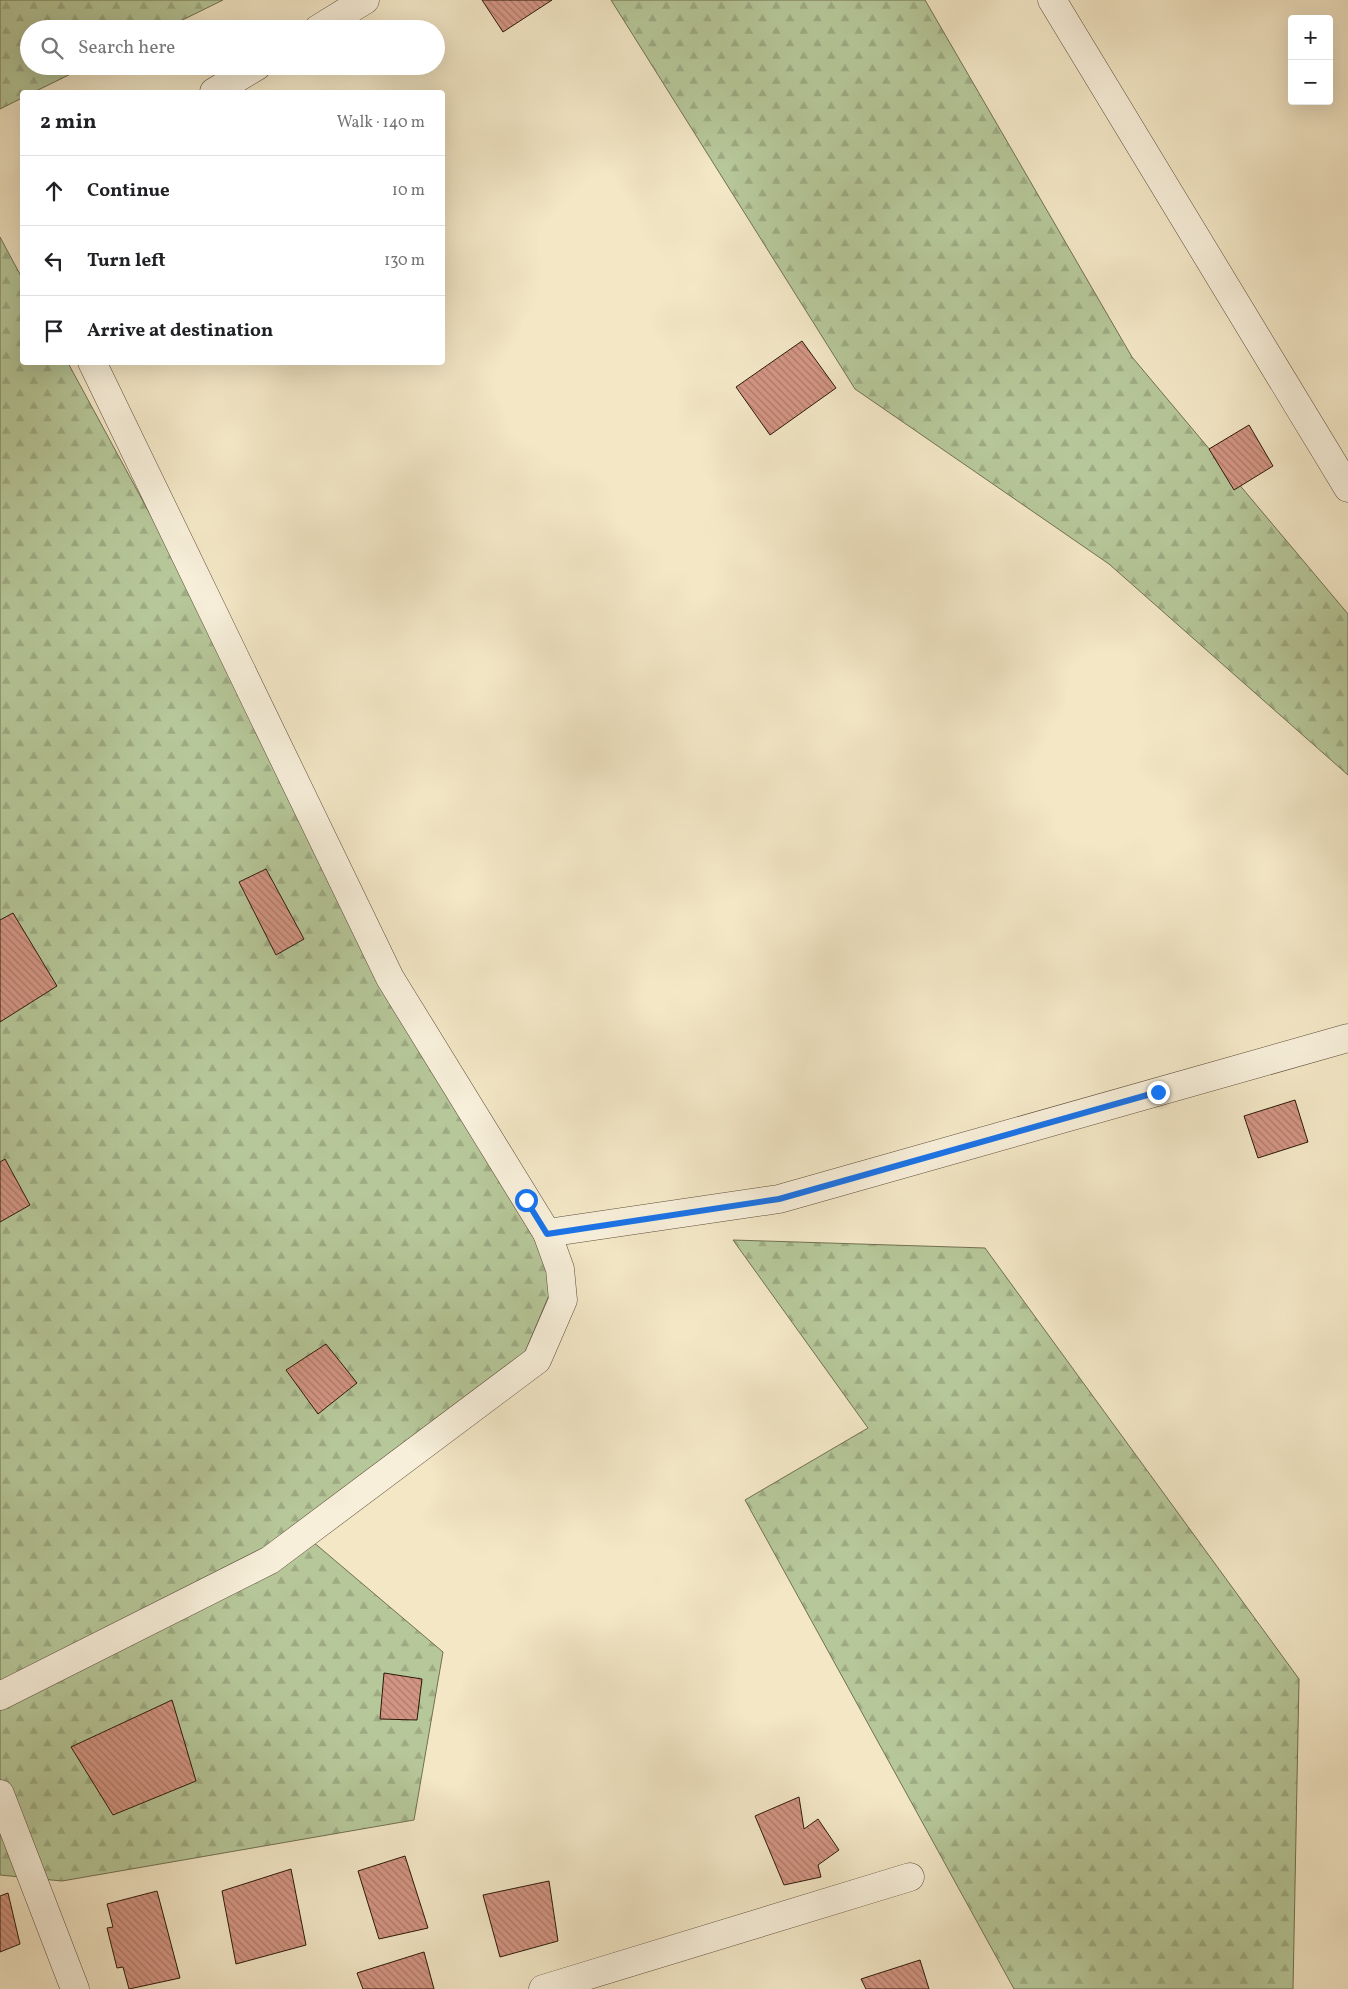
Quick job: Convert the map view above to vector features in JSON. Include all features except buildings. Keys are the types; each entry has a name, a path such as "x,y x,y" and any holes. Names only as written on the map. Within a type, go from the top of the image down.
{"lane":[{"path":"333,20 365,0"},
{"path":"1052,0 1348,488"},
{"path":"217,90 242,75"},
{"path":"0,1696 270,1560 537,1360 563,1300 560,1269 547,1234 390,978 93,365"},
{"path":"547,1234 779,1199 1348,1039"},
{"path":"0,1794 75,1989"},
{"path":"543,1989 910,1876"}],"green space":[{"path":"0,0 223,0 182,20 20,20 20,75 69,75 38,90 20,90 20,99 0,109"},
{"path":"611,0 925,0 1132,357 1348,614 1348,775 1109,564 855,389"},
{"path":"0,237 20,274 20,365 69,365 560,1269 523,1357 299,1530 443,1652 414,1820 62,1881 0,1875"},
{"path":"733,1240 985,1248 1299,1679 1293,1989 1014,1989 745,1500 868,1428"}],"route":[{"path":"526,1200 547,1234 779,1199 1158,1092"}]}
